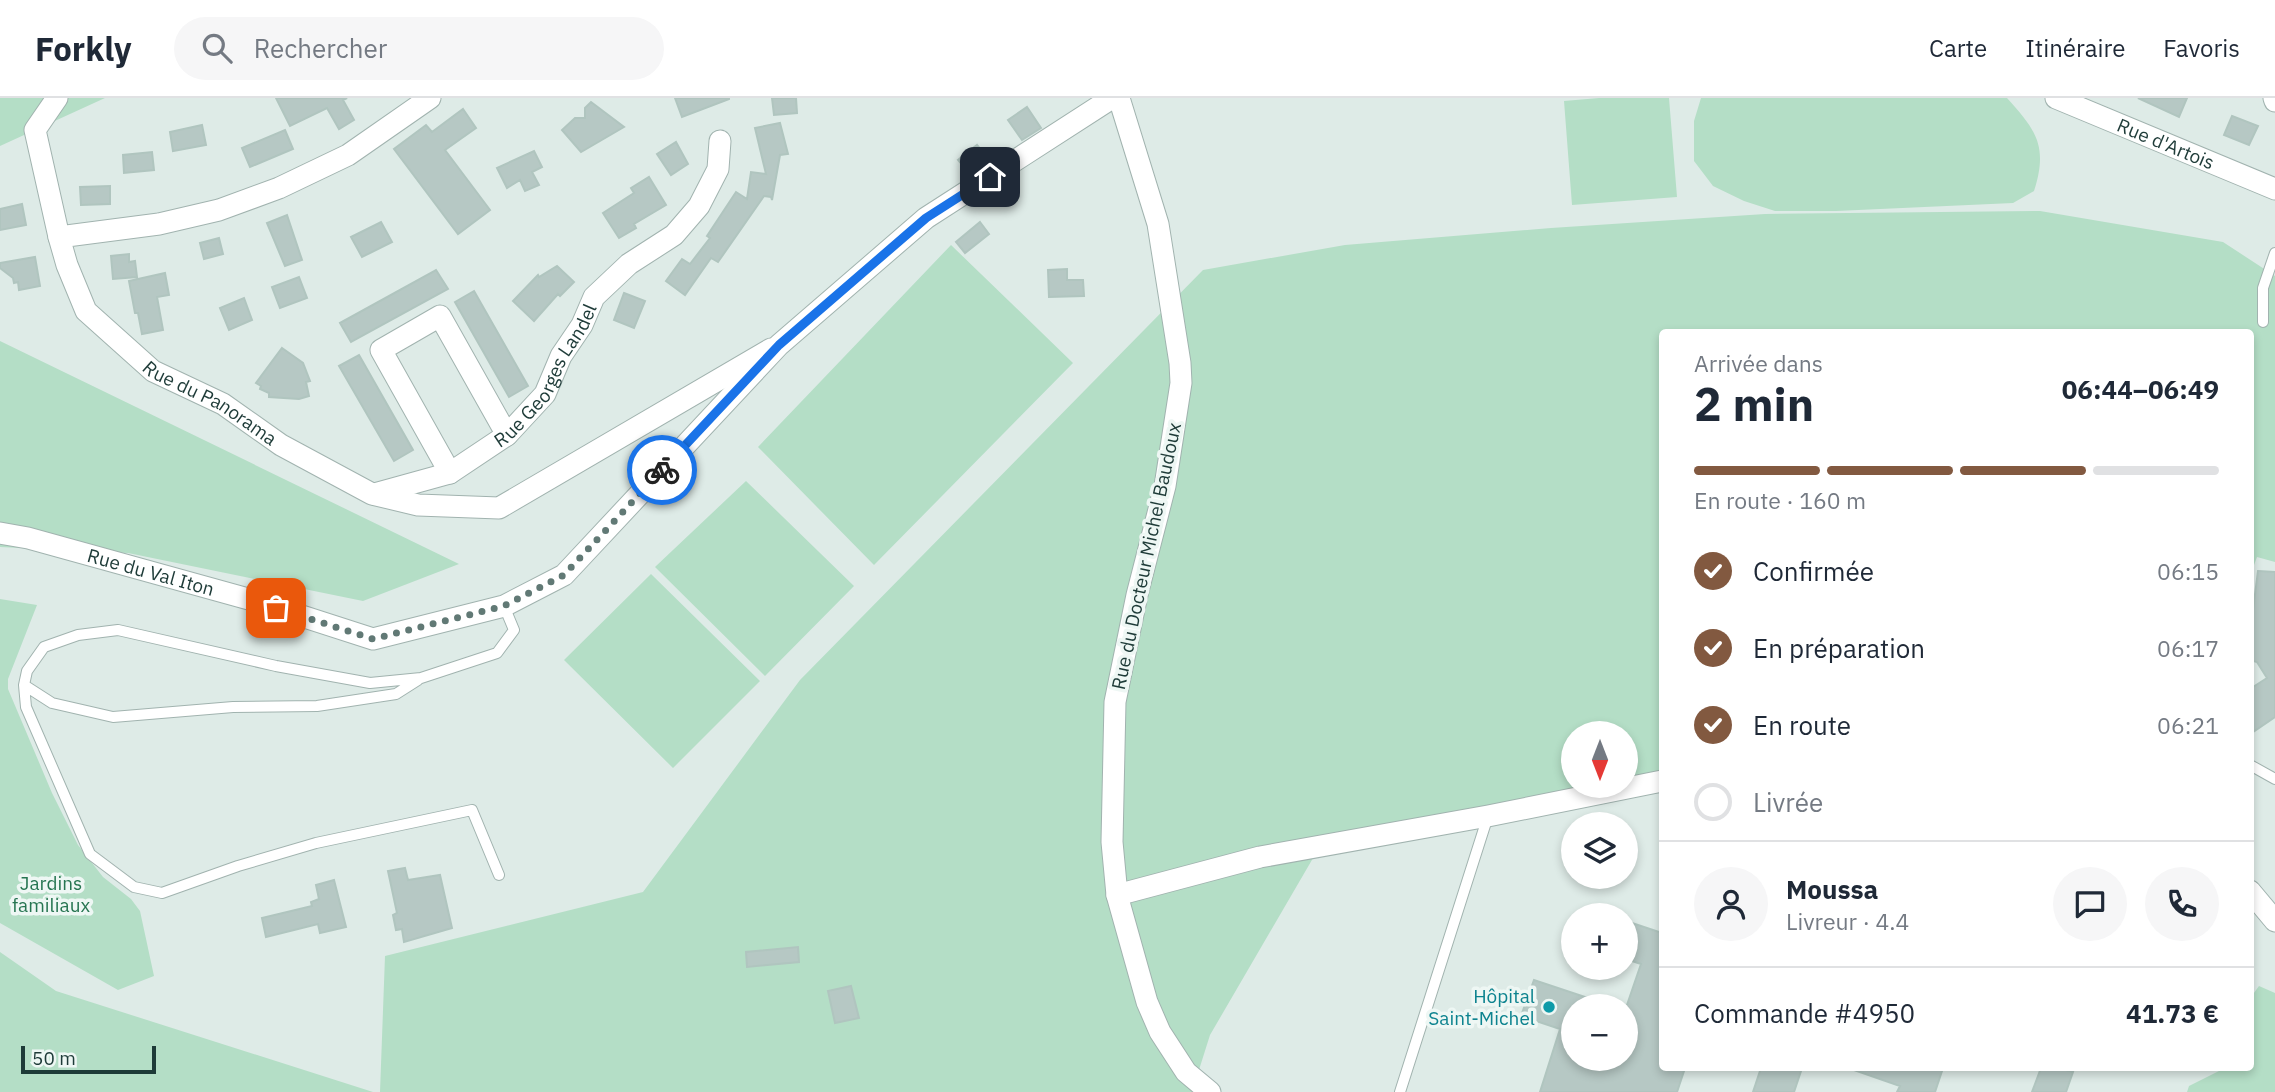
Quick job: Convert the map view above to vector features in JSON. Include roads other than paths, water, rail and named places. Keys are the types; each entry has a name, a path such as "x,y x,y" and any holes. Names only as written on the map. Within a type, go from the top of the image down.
{"street":[{"name":"Rue du Panorama","path":"57,98 35,130 59,237 86,311 153,371 223,404 281,445 372,494 418,505 499,508 779,345"},
{"path":"59,237 159,224 219,211 279,188 348,155 430,98"},
{"name":"Rue du Val Iton","path":"0,533 28,538 252,600 373,639 504,606 564,575 779,345 926,218 1112,98"},
{"name":"Rue du Docteur Michel Baudoux","path":"1119,98 1158,224 1181,383 1165,486 1137,595 1115,702 1112,842 1117,895 1147,1002 1160,1032 1186,1072 1210,1092"},
{"name":"Rue d'Artois","path":"2056,98 2275,189"},
{"name":"Rue Georges Landel","path":"372,494 450,473 507,435 545,394 594,297 629,264 674,236 699,206 719,169 720,141"},
{"path":"450,473 381,350 440,316 507,435"},
{"path":"1117,895 1260,857 1659,782"},
{"path":"2254,896 2275,921"}],"lane":[{"path":"2263,322 2263,288 2275,253"},
{"path":"499,875 472,810 316,843 238,866 162,893 134,887 90,854 26,707 24,685 27,671 44,647 78,635 118,630 276,666 370,683 421,678 497,653 514,630 504,606"},
{"path":"24,685 52,703 113,717 233,707 317,706 396,694 421,678"},
{"path":"2254,767 2275,779"},
{"path":"1400,1092 1488,816"}],"place":[{"name":"Hôpital Saint-Michel","path":"1549,1007"}],"park label":[{"name":"Jardins familiaux","path":"51,894"}]}
